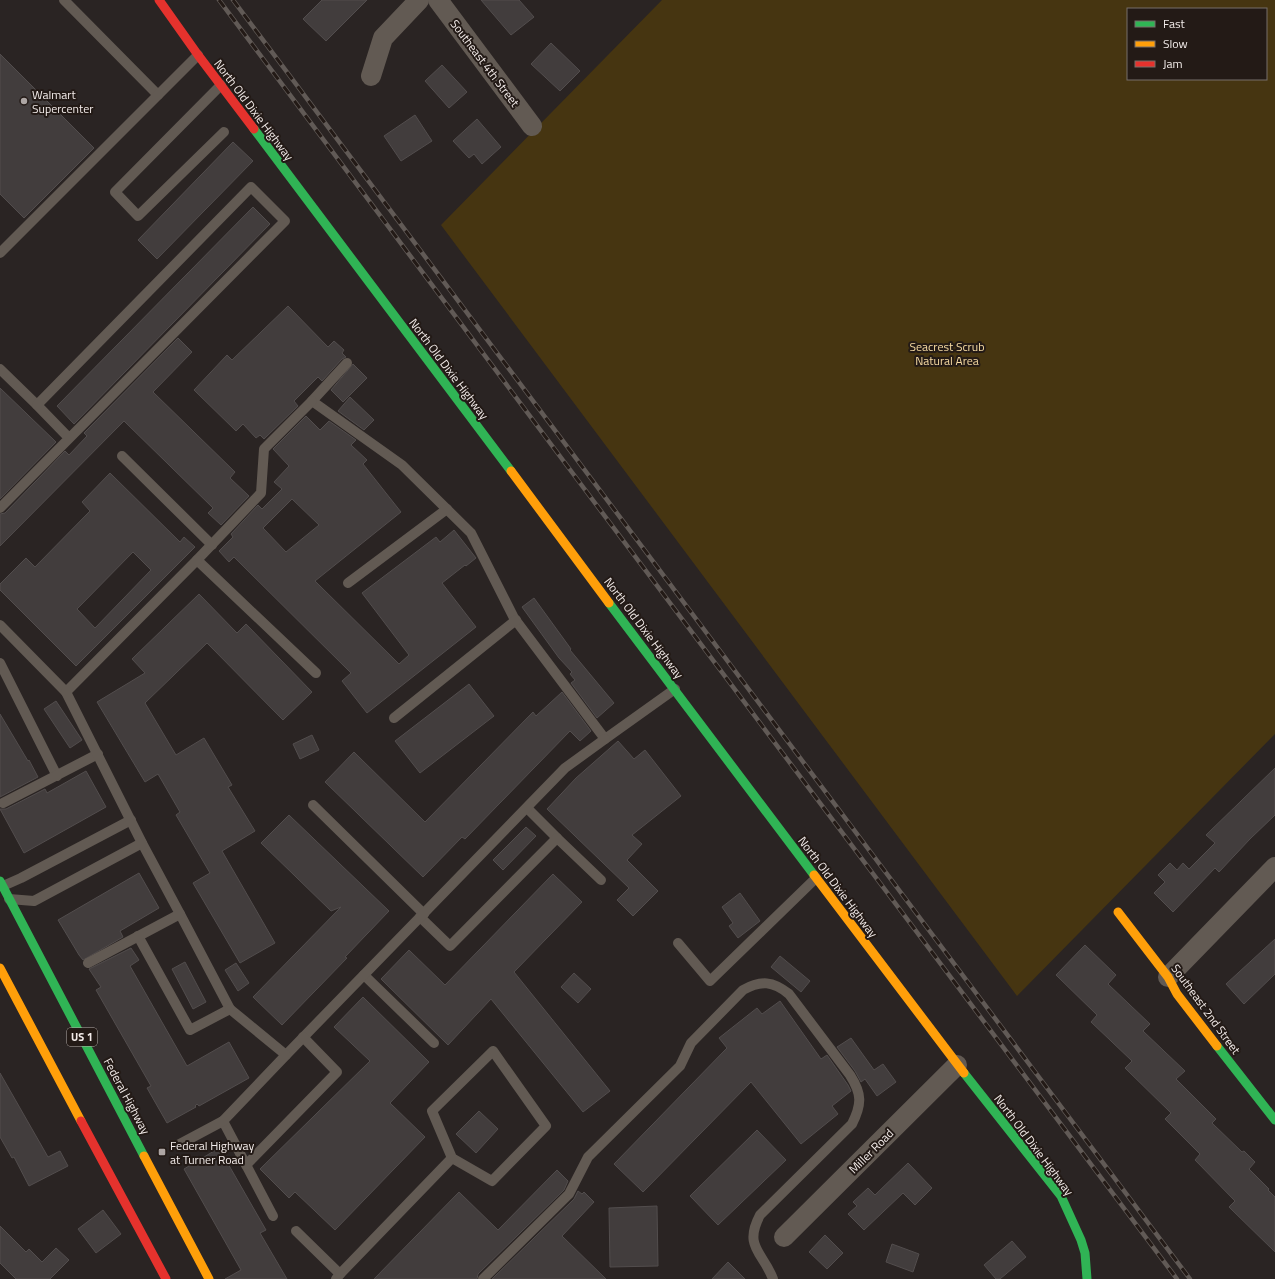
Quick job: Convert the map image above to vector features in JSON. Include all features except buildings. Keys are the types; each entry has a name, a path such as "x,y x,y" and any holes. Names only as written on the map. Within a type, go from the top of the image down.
{"street":[{"name":"North Old Dixie Highway","path":"159,0 198,55 957,1065 1061,1196 1081,1240 1085,1253 1087,1279"},
{"path":"372,76 383,38 419,0"},
{"name":"Southeast 4th Street","path":"438,0 532,126"},
{"path":"1168,977 1275,867"},
{"name":"Federal Highway","path":"1,884 5,898 210,1279"},
{"name":"Southeast 2nd Street","path":"1118,912 1168,977 1177,994 1275,1120"},
{"path":"0,968 3,981 166,1279"},
{"name":"Miller Road","path":"784,1236 957,1065"}],"lane":[{"path":"64,0 158,95"},
{"path":"0,253 198,55"},
{"path":"221,85 114,192 138,216 224,132"},
{"path":"0,508 285,220 251,187 37,406"},
{"path":"66,692 212,545 261,493 264,448 312,401 347,363"},
{"path":"0,369 70,438"},
{"path":"312,401 402,465 471,534 516,620 605,739"},
{"path":"122,456 212,545"},
{"path":"348,584 447,509"},
{"path":"197,560 316,673"},
{"path":"394,718 516,620"},
{"path":"0,624 66,692 142,843 230,1009 286,1055"},
{"path":"0,663 57,776"},
{"path":"178,1145 224,1121 303,1037 566,768 675,690"},
{"path":"3,803 98,754"},
{"path":"312,805 450,946 558,838"},
{"path":"527,808 601,880"},
{"path":"1,884 21,878 131,820"},
{"path":"5,898 34,901 142,843"},
{"path":"678,943 710,981 816,878"},
{"path":"88,963 180,914"},
{"path":"138,936 190,1030 230,1009"},
{"path":"364,976 434,1043"},
{"path":"483,1279 570,1194 588,1157 680,1066 690,1043 743,990 752,985 761,983 772,984 789,994 850,1075 857,1086 860,1099 858,1112 852,1124 760,1215 755,1225 753,1236 755,1247 760,1257 769,1268 773,1279"},
{"path":"246,1165 337,1072 303,1037"},
{"path":"493,1051 546,1126 492,1181 452,1158 432,1111 493,1051"},
{"path":"224,1121 273,1216"},
{"path":"296,1231 338,1277 452,1158"}],"green space":[{"name":"Seacrest Scrub Natural Area","path":"662,0 1275,0 1275,734 1017,996 441,225"}],"railway":[{"path":"219,0 1177,1279"},
{"path":"233,0 1190,1279"}],"traffic: fast":[{"path":"254,129 511,471"},
{"path":"609,603 814,875"},
{"path":"0,881 144,1156"},
{"path":"1217,1046 1275,1120"},
{"path":"964,1073 1061,1196 1081,1240 1085,1253 1087,1279"}],"traffic: slow":[{"path":"511,471 609,603"},
{"path":"814,875 964,1073"},
{"path":"1118,912 1168,977 1177,994 1217,1046"},
{"path":"0,968 81,1121"},
{"path":"144,1156 209,1279"}],"traffic: jam":[{"path":"159,0 198,55 254,129"},
{"path":"81,1121 166,1279"}],"place":[{"name":"Walmart Supercenter","path":"24,101"},
{"name":"Federal Highway at Turner Road","path":"162,1152"}]}
